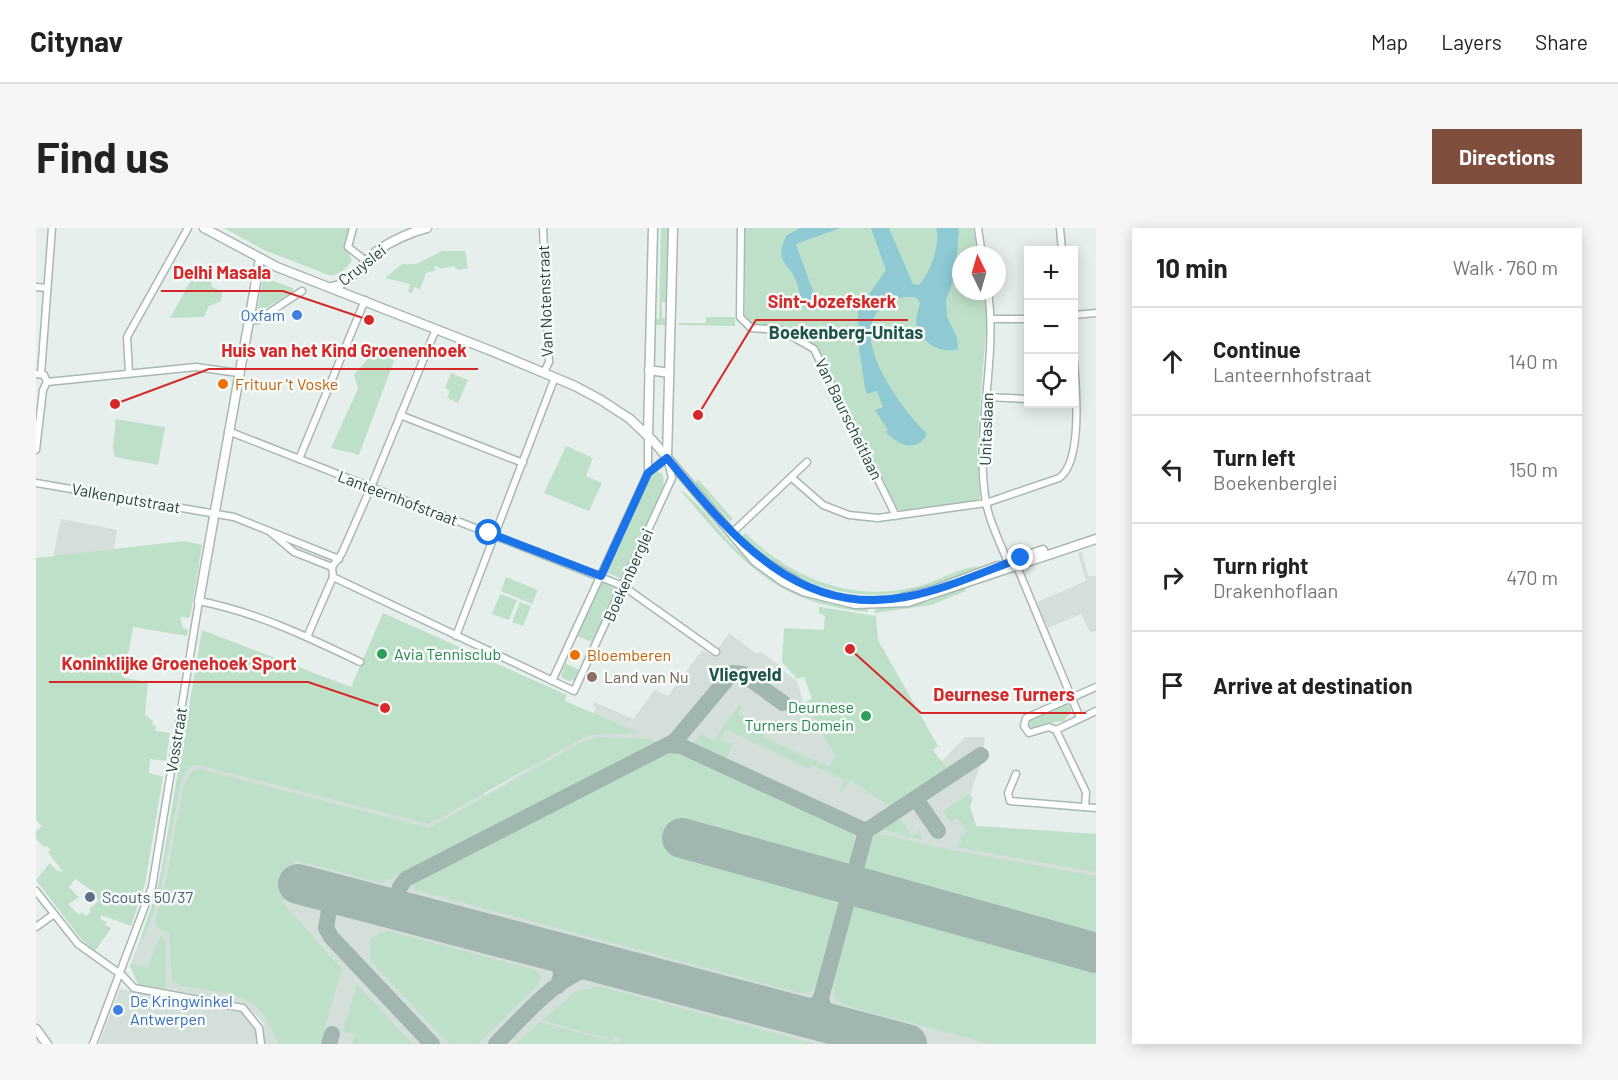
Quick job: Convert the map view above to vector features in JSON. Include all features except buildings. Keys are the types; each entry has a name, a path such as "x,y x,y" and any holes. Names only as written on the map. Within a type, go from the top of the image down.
{"street":[{"path":"47,382 38,374 52,228"},
{"path":"129,373 127,337 188,228"},
{"path":"204,228 260,259 331,287 364,305 436,328 544,372 601,400 648,435 731,534 758,557 797,582 837,596 887,599 921,594 1096,539"},
{"path":"353,228 348,247 366,261"},
{"name":"Cruyslei","path":"331,287 343,284 366,261 393,241 427,228"},
{"name":"Van Notenstraat","path":"543,228 549,362 544,372"},
{"name":"Boekenberglei","path":"653,228 648,473 552,681 574,691 672,478 667,458 673,228"},
{"name":"Van Baurscheitlaan","path":"741,228 740,317 751,328 781,330 814,349 896,516"},
{"path":"978,228 981,246"},
{"path":"1060,228 1062,246"},
{"name":"Vosstraat","path":"93,1044 152,887 228,431 260,259"},
{"path":"36,286 47,288"},
{"path":"247,321 258,320 302,291"},
{"name":"Unitaslaan","path":"989,300 992,319 984,444 986,503 1010,565 1018,569 1080,718"},
{"path":"299,459 364,305"},
{"path":"1078,315 1096,313"},
{"path":"992,319 1024,319"},
{"path":"307,637 333,577 332,567 339,559 371,487 436,328"},
{"path":"36,450 40,390 47,382 196,367 238,373"},
{"path":"649,370 669,373"},
{"path":"456,636 555,377"},
{"path":"987,397 1024,399"},
{"path":"791,477 812,498 836,510 863,517 896,516 986,503 1059,478 1066,472 1072,459 1074,408"},
{"path":"400,415 523,463"},
{"name":"Lanteernhofstraat","path":"228,431 601,576 623,586 716,652"},
{"name":"Boekenberglei","path":"648,473 667,458"},
{"path":"731,534 807,462"},
{"name":"Valkenputstraat","path":"36,483 234,517 339,559"},
{"path":"269,531 294,552 332,567"},
{"path":"1010,565 1096,533"},
{"path":"333,577 552,681"},
{"path":"200,601 233,609 307,637 360,662"},
{"path":"1085,807 1086,792 1056,730 1049,727 1029,733 1024,723 1026,718 1096,687"},
{"path":"1056,730 1096,711"},
{"path":"1016,774 1008,793 1010,801 1096,808"},
{"path":"36,891 78,944 134,988 238,1006 252,1016 259,1028 261,1044"},
{"path":"36,927 54,914"},
{"path":"36,1029 47,1044"}],"shaded area":[{"path":"61,519 117,530 114,549 53,557"},
{"path":"1082,552 1088,576 1096,576 1096,631 1090,632 1081,614 1048,628 1037,602 1086,581 1078,553"},
{"path":"729,633 757,654 760,651 797,681 804,704 823,734 942,761 965,737 985,737 983,756 970,796 973,798 970,807 976,826 1096,834 1096,1044 263,1044 262,1028 265,1024 244,1003 138,984 130,966 155,899 184,760 486,794 607,722 593,714 596,708 593,706 594,702 633,719 655,690 668,696 702,650 713,656"},
{"path":"120,989 243,1013 255,1025 258,1044 99,1044"}],"green space":[{"path":"224,228 349,228 345,245 352,261 342,272 331,276 264,250"},
{"path":"661,228 668,228 666,303 662,302 662,317 666,320 666,325 654,325 654,318 659,319"},
{"path":"745,228 973,228 976,246 952,246 952,300 984,300 987,316 977,447 980,497 978,500 902,511 897,508 819,350 790,330 775,325 752,325 745,320"},
{"path":"442,251 465,251 468,268 458,270 453,266 440,269 438,266 434,267 436,270 426,273 420,289 414,287 412,293 408,292 410,284 385,278 402,264 416,264"},
{"path":"195,273 211,281 212,287 222,292 221,301 209,306 204,317 170,318"},
{"path":"263,277 293,288 293,292 257,313"},
{"path":"706,317 735,317 735,326 679,325 679,323 706,323"},
{"path":"371,355 395,358 359,455 331,448 358,389 354,375"},
{"path":"451,373 468,380 458,403 447,398 450,390 445,388"},
{"path":"115,419 165,427 158,465 115,457 113,448"},
{"path":"566,446 593,458 586,476 602,483 589,511 544,493"},
{"path":"658,471 663,475 664,488 622,579 606,572 648,480"},
{"path":"698,479 733,519 730,521 701,492 695,483"},
{"path":"680,490 699,506 742,554 774,579 809,596 847,607 868,609 868,612 835,607 806,599 760,574 740,557"},
{"path":"745,533 763,549 803,574 847,589 871,592 895,591 919,586 965,569 980,566 942,583 915,590 888,594 861,594 834,590 809,582 785,570 763,555 742,536"},
{"path":"184,541 202,545 190,618 180,617 183,628 188,629 187,636 133,627 124,678 148,682 145,715 153,721 152,725 156,726 155,731 170,733 166,761 150,759 149,773 163,777 145,884 131,926 101,915 100,919 107,922 105,925 111,928 95,951 82,940 36,880 50,863 56,870 63,872 48,852 50,850 47,846 44,847 36,838 36,831 42,826 36,820 36,558","holes":["75,879 91,890 99,901 89,909 91,912 86,916 82,912 79,915 68,904 79,897 69,887"]},
{"path":"506,577 538,590 532,604 501,591"},
{"path":"602,582 617,589 592,642 577,636"},
{"path":"964,587 966,591 931,605 875,613 875,609 928,602"},
{"path":"500,594 517,600 509,620 492,614"},
{"path":"520,602 531,606 523,626 512,622"},
{"name":"Deurnese Turners Domein","path":"819,607 876,616 878,640 938,746 933,750 948,770 893,808 850,780 841,793 839,792 844,780 812,765 809,769 726,729 721,739 733,744 726,760 693,745 701,733 713,741 739,705 742,708 738,713 760,729 766,722 769,723 763,737 829,767 835,755 806,706 805,702 812,699 804,677 797,679 782,662 784,628 824,630 825,616 819,613"},
{"path":"383,613 567,695 565,701 640,733 588,735 429,824 198,765 190,766 182,778 159,897 144,939 141,938 159,884 202,630 351,687"},
{"path":"565,663 579,670 574,680 569,681 561,677"},
{"path":"1067,702 1071,711 1064,721 1042,724 1032,729 1027,726 1029,721"},
{"path":"598,737 652,739 655,743 652,747 381,883 295,860 283,903 342,969 320,1044 278,1044 262,1013 252,1004 229,994 181,986 172,980 169,933 157,928 155,921 164,892 184,783 193,771 200,769 429,828 582,742"},
{"path":"670,752 685,755 850,829 856,840 819,986 808,993 800,993 412,889 419,877"},
{"path":"968,794 973,798 970,807 976,826 1096,834 1096,872 956,847 962,843 959,838 967,832 958,818 950,822 943,811"},
{"path":"899,817 912,836 920,830 922,840 880,829"},
{"path":"876,833 950,850 1096,876 1096,1044 991,1044 844,1005 836,1000 832,983 870,843"},
{"path":"389,931 535,970 541,976 540,983 477,1044 452,1044 444,1039 370,960 370,940 380,932"},
{"path":"161,935 166,942 166,989 138,984 130,966 131,963 147,969"},
{"path":"357,984 412,1044 352,1044 355,1035 343,1031"},
{"path":"597,987 815,1044 516,1044 539,1022 619,1043 620,1038 614,1036 613,1040 542,1020 577,991"}],"water":[{"path":"800,228 840,228 796,244 816,300 815,307 807,309 803,306 795,277 781,253 786,236"},
{"path":"871,228 889,228 913,284 919,285 927,274 933,258 937,242 936,228 958,228 958,246 952,246 952,284 946,300 947,317 957,337 958,349 945,350 926,341 916,323 920,303 917,298 913,297 893,300 886,304 874,317 871,332 873,351 880,370 903,406 926,433 925,438 915,445 900,443 886,432 888,430 875,410 883,407 877,391 867,394 865,388 859,348 858,310 886,270"}],"taxiway":[{"path":"413,913 403,909 398,897 399,890 406,879 675,741 732,673 743,674 783,703"},
{"path":"668,745 681,746 866,831"},
{"path":"790,1013 808,1011 821,998 866,831 981,755"},
{"path":"916,799 938,831"},
{"path":"352,898 340,901 329,910 326,928 331,937 432,1044"},
{"path":"545,950 560,962 561,975 558,986"},
{"path":"496,1044 535,1004 568,978 589,970 617,968"},
{"path":"821,998 826,1018 843,1027"},
{"path":"329,1044 332,1034"}],"runway":[{"path":"682,838 1096,953"},
{"path":"298,884 907,1044"}],"place":[{"name":"Oxfam","path":"297,315"},
{"name":"Delhi Masala","path":"369,320"},
{"name":"Frituur 't Voske","path":"223,384"},
{"name":"Huis van het Kind Groenenhoek","path":"115,404"},
{"name":"Sint-Jozefskerk","path":"698,415"},
{"name":"Deurnese Turners","path":"850,649"},
{"name":"Avia Tennisclub","path":"382,654"},
{"name":"Bloemberen","path":"575,655"},
{"name":"Land van Nu","path":"592,677"},
{"name":"Koninklijke Groenehoek Sport","path":"385,708"},
{"name":"Deurnese Turners Domein","path":"866,716"},
{"name":"Scouts 50/37","path":"90,897"},
{"name":"De Kringwinkel Antwerpen","path":"118,1010"}],"district":[{"name":"Boekenberg-Unitas","path":"846,333"},
{"name":"Vliegveld","path":"745,675"}],"route":[{"path":"489,533 601,576 648,473 667,458 731,534 758,557 788,578 837,596 872,600 902,598 937,589 1021,558"}]}
